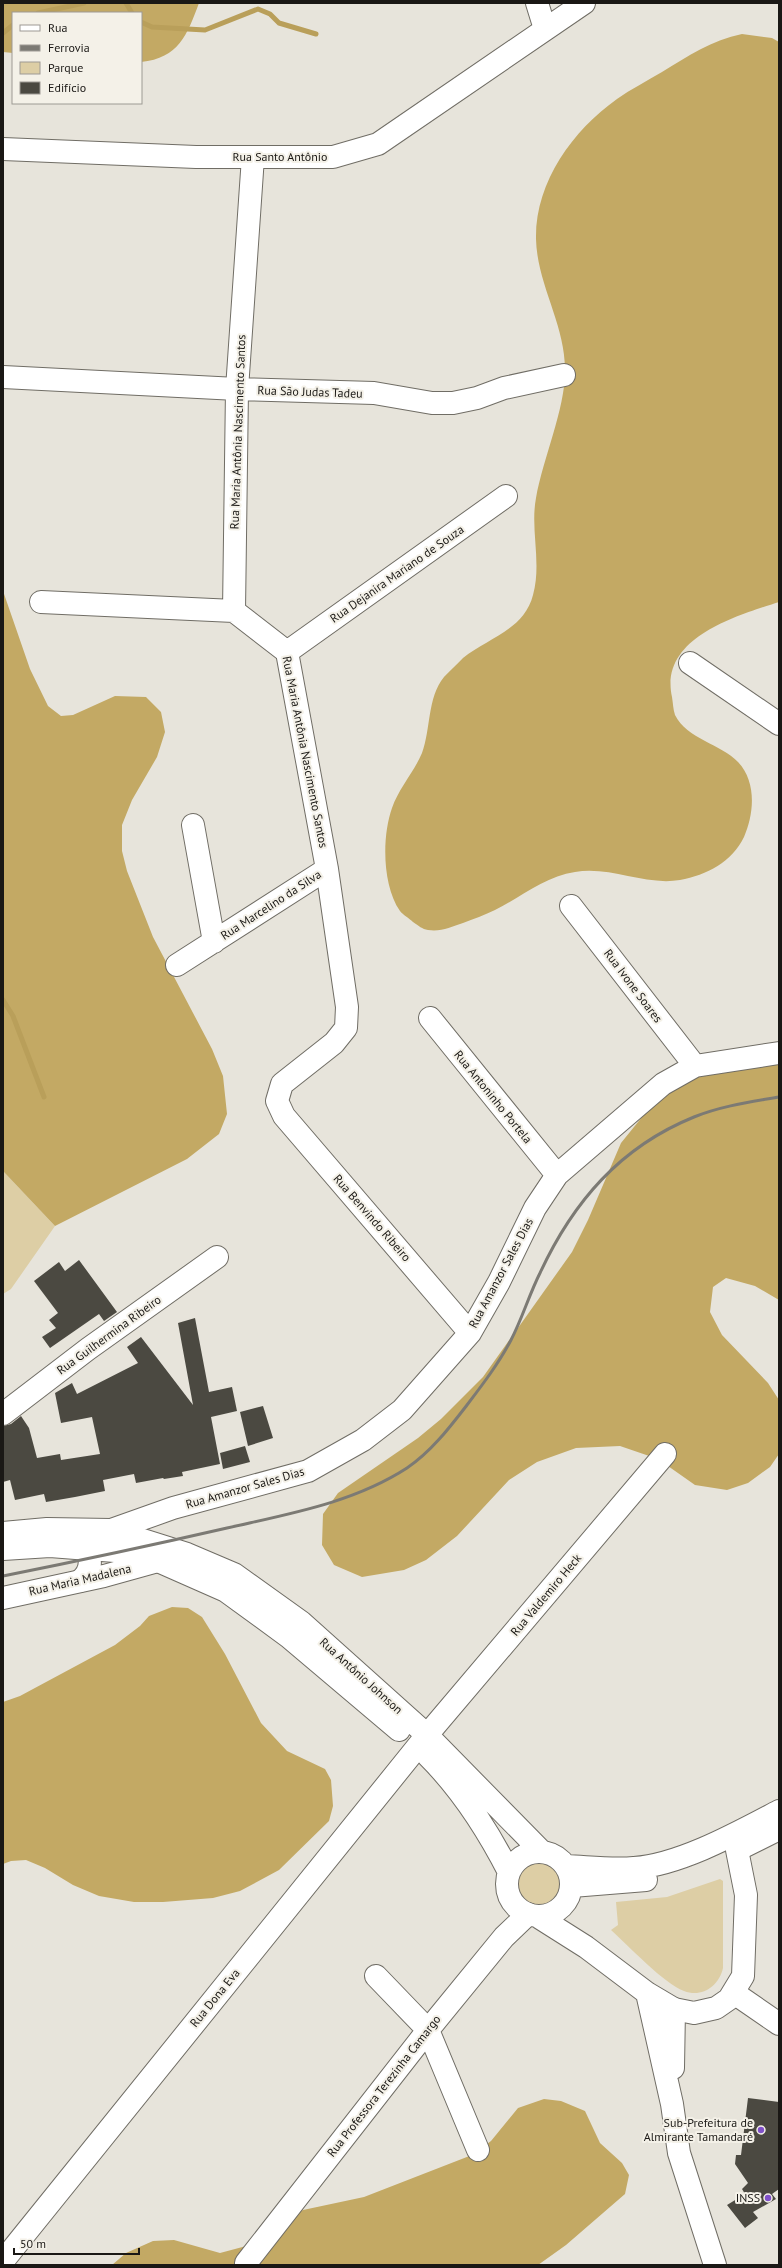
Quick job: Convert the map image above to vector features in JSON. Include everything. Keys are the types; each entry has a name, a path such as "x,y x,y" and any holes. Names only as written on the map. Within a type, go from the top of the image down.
{"street":[{"path":"537,3 546,29"},
{"name":"Rua Santo Antônio","path":"3,149 253,157 333,157 378,144 581,4"},
{"name":"Rua Maria Antônia Nascimento Santos","path":"253,157 237,389 234,611 287,652 327,869 347,1007 346,1028 334,1043 282,1084 277,1101"},
{"name":"Rua São Judas Tadeu","path":"3,378 374,394 432,403 453,403 477,398 504,388 564,375"},
{"name":"Rua Dejanira Mariano de Souza","path":"287,652 506,496"},
{"path":"41,602 234,611"},
{"path":"690,663 779,724"},
{"name":"Rua Marcelino da Silva","path":"193,825 214,942"},
{"name":"Rua Marcelino da Silva","path":"177,965 327,869"},
{"name":"Rua Ivone Soares","path":"571,906 695,1066"},
{"name":"Rua Antoninho Portela","path":"430,1018 557,1175"},
{"name":"Rua Amanzor Sales Dias","path":"111,1530 173,1508 308,1471 363,1440 402,1410 470,1333 499,1282 535,1208 557,1175 664,1084 695,1066 779,1053"},
{"name":"Rua Benvindo Ribeiro","path":"277,1101 284,1116 470,1333"},
{"name":"Rua Guilhermina Ribeiro","path":"3,1414 88,1349 217,1257"},
{"name":"Rua Valdemiro Heck","path":"423,1741 665,1454"},
{"name":"Rua Amanzor Sales Dias","path":"150,1553 173,1508"},
{"path":"3,1533 47,1529 111,1530 150,1553"},
{"path":"3,1549 50,1546 150,1553"},
{"path":"80,1581 85,1577 90,1566 89,1554 85,1548"},
{"name":"Rua Antônio Johnson","path":"150,1553 234,1574 264,1594 301,1622 423,1741 542,1851"},
{"name":"Rua Maria Madalena","path":"3,1598 104,1576 150,1553"},
{"name":"Rua Antônio Johnson","path":"423,1741 475,1812 509,1872"},
{"name":"Rua Dona Eva","path":"3,2261 423,1741"},
{"path":"532,1915 547,1915 567,1886 677,1858 728,1838 779,1811"},
{"path":"567,1886 636,1882 681,1872 737,1850 779,1829"},
{"path":"586,1947 556,1856 542,1851 532,1852 522,1856 509,1872 508,1892 519,1909 586,1947 647,1993 674,2009 694,2013 709,2011 723,2004 734,1993 743,1976 745,1961 746,1895 737,1850"},
{"name":"Rua Professora Terezinha Camargo","path":"246,2263 428,2030 504,1937 532,1915"},
{"path":"376,1976 428,2030 478,2150"},
{"path":"647,1993 672,2104 679,2153 715,2265"},
{"path":"734,1993 779,2024"},
{"path":"672,2104 674,2009"}],"green space":[{"path":"3,1171 55,1226 11,1289 3,1294"},
{"path":"539,1861 552,1865 558,1871 562,1884 558,1897 552,1903 539,1907 526,1903 520,1897 516,1884 520,1871 526,1865"},
{"path":"720,1879 723,1881 723,1968 714,1985 703,1992 691,1993 676,1987 646,1964 611,1930 618,1925 616,1902 667,1897"}],"shaded area":[{"path":"3,3 199,3 190,25 180,43 164,56 154,60 142,62 142,12 12,12 12,53 3,52"},
{"path":"742,34 772,38 779,42 779,602 742,614 704,633 689,645 677,659 671,677 674,710 680,723 696,736 723,750 738,762 744,770 751,788 752,808 744,837 733,854 726,860 709,871 690,878 667,881 641,879 615,873 588,871 564,874 544,882 495,910 463,923 442,930 424,929 400,911 390,888 387,874 385,846 386,832 392,808 422,753 432,704 439,685 444,677 463,658 504,632 522,617 533,595 535,583 536,558 534,522 536,498 562,400 565,369 561,336 541,272 538,256 536,239 537,218 542,198 549,179 559,160 585,126 601,112 628,92 710,44"},
{"path":"3,591 30,669 48,706 61,716 73,715 115,696 146,697 161,712 165,732 157,757 132,800 122,825 122,851 127,871 153,937 212,1049 223,1076 227,1114 219,1134 187,1159 55,1226 3,1171"},
{"path":"779,1060 779,1300 755,1286 726,1278 713,1287 710,1312 722,1335 768,1383 779,1400 779,1454 770,1467 748,1483 727,1490 695,1485 658,1459 620,1446 576,1448 537,1462 509,1480 457,1536 426,1560 404,1570 362,1577 334,1565 322,1545 323,1514 338,1493 418,1438 441,1419 483,1377 572,1252 588,1220 621,1143 651,1106 673,1088 702,1071"},
{"path":"172,1607 188,1608 202,1617 225,1654 261,1723 287,1751 325,1769 331,1780 333,1806 329,1821 279,1870 240,1891 213,1898 163,1902 134,1902 99,1896 73,1885 45,1868 26,1860 11,1861 3,1864 3,1702 20,1696 115,1645 140,1626 149,1616"},
{"path":"544,2099 561,2101 585,2111 600,2143 622,2163 629,2175 625,2194 566,2245 538,2265 112,2265 126,2253 153,2241 174,2240 220,2253 250,2245 276,2226 303,2210 364,2197 472,2155 491,2141 518,2108"}],"building":[{"path":"79,1260 117,1312 104,1321 99,1314 50,1348 42,1337 56,1328 49,1320 58,1313 34,1281 59,1262 65,1271"},
{"path":"195,1318 209,1392 232,1387 237,1411 211,1417 220,1464 182,1472 183,1476 136,1483 134,1474 103,1480 105,1491 75,1497 46,1502 44,1494 15,1500 10,1480 3,1482 3,1426 11,1424 21,1416 29,1428 37,1458 60,1454 61,1460 100,1454 92,1417 61,1423 55,1393 72,1383 77,1394 138,1363 127,1347 141,1337 193,1405 178,1323"},
{"path":"263,1406 273,1438 248,1446 240,1412"},
{"path":"245,1446 250,1462 223,1469 220,1453"},
{"path":"748,2098 779,2102 779,2189 772,2194 776,2199 753,2212 758,2218 745,2228 727,2205 745,2194 742,2189 748,2183 735,2164 736,2155 741,2155"}],"waterway":[{"path":"43,12 84,3"},
{"path":"126,3 131,12"},
{"path":"142,22 152,27 205,30 258,9 270,14 279,23 316,34"},
{"path":"3,33 12,26"},
{"path":"3,1000 13,1016 44,1097"}],"railway":[{"path":"3,1576 143,1547 320,1506 365,1490 407,1468 432,1447 485,1381 506,1349 515,1332 536,1281 553,1247 584,1200 621,1161 643,1144 667,1129 694,1117 725,1107 779,1097"}],"place":[{"name":"Sub-Prefeitura de Almirante Tamandaré","path":"761,2130"},
{"name":"INSS","path":"768,2198"}]}
